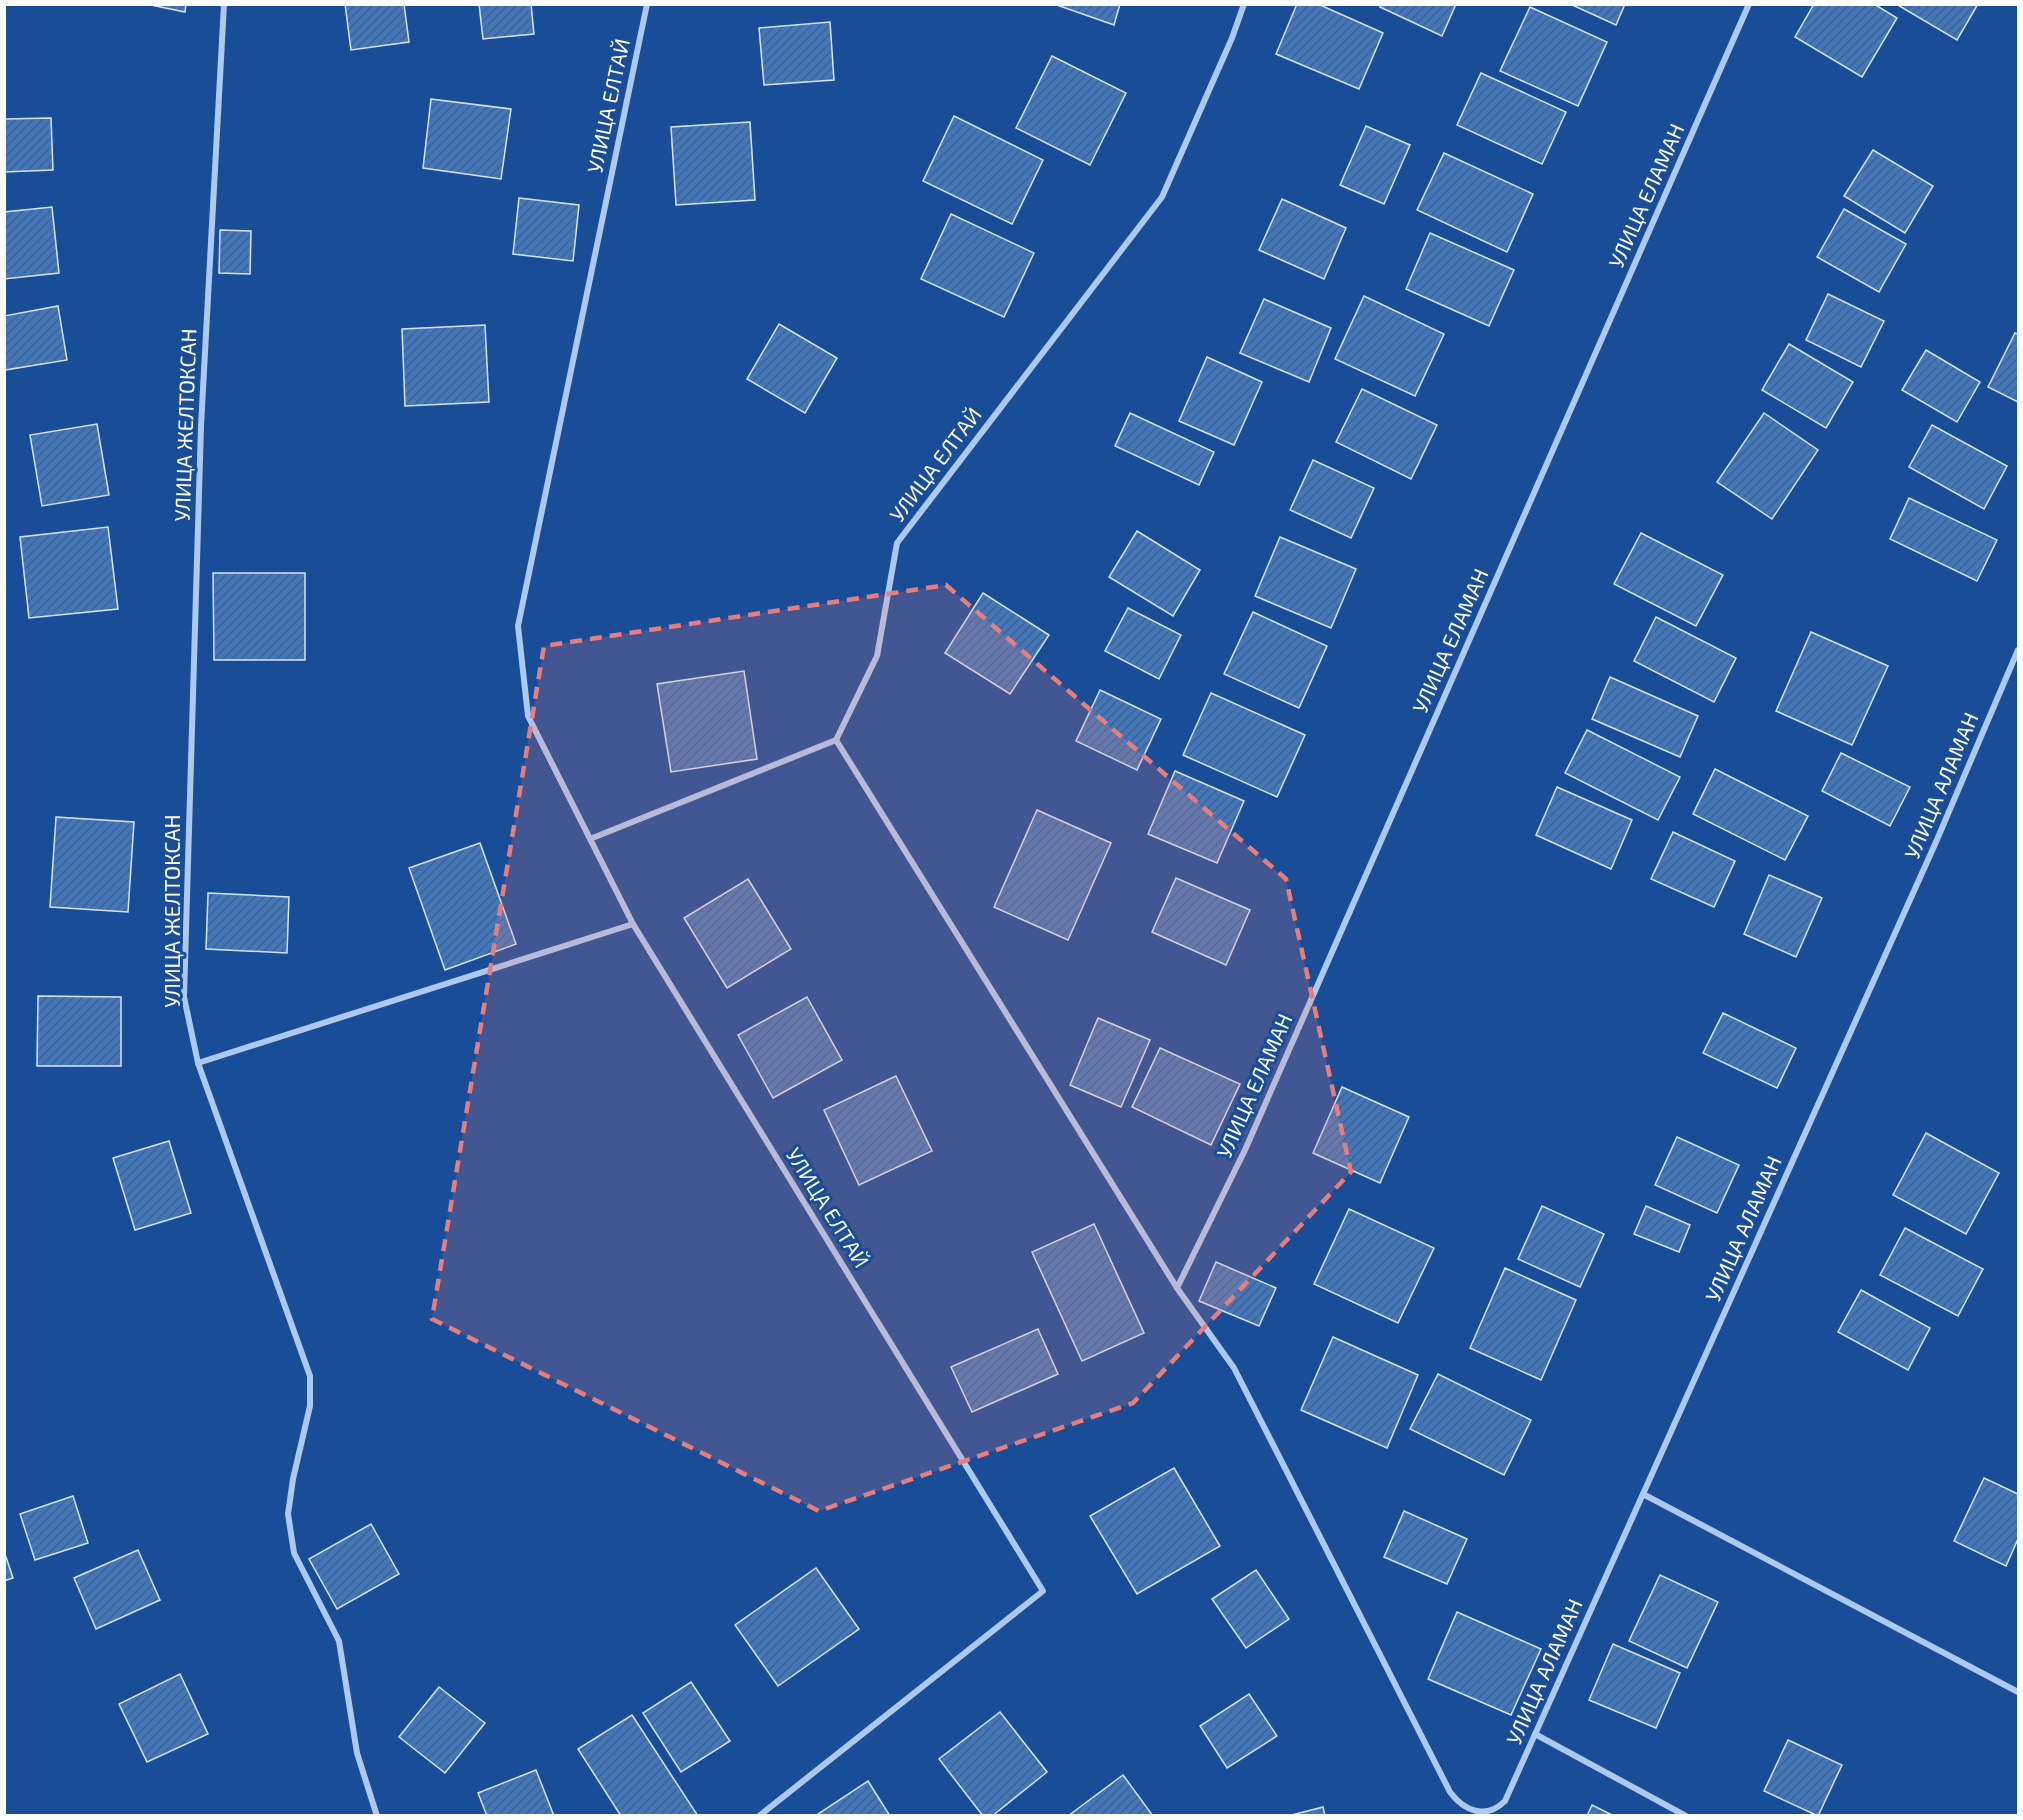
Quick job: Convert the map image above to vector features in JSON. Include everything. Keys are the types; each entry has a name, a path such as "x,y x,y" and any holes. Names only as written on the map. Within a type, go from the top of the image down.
{"street":[{"name":"УЛИЦА ЖЕЛТОКСАН","path":"225,4 201,426 184,997 198,1063 310,1376 310,1406 292,1479 288,1514 294,1553 339,1641 357,1753 377,1815"},
{"name":"УЛИЦА ЕЛТАЙ","path":"647,4 518,626 528,716 633,924 1043,1591 759,1815"},
{"name":"УЛИЦА ЕЛТАЙ","path":"836,740 877,656 897,543 1161,196 1232,38 1244,4"},
{"name":"УЛИЦА ЕЛАМАН","path":"1177,1288 1245,1150 1749,4"},
{"name":"УЛИЦА АЛАМАН","path":"1177,1288 1234,1368 1450,1792 1458,1803 1471,1811 1488,1813 1498,1809 1505,1801 1936,842 2019,650"},
{"path":"590,839 836,740 1177,1288"},
{"path":"198,1063 633,924"},
{"path":"1643,1494 2019,1692"},
{"path":"1535,1734 1686,1815"}],"highlighted area":[{"path":"946,585 1286,879 1351,1172 1133,1403 819,1511 432,1319 544,646"}],"building":[{"path":"146,4 186,4 185,12"},
{"path":"345,4 404,4 409,42 351,50"},
{"path":"479,4 531,4 534,34 483,39"},
{"path":"1054,4 1120,4 1114,25"},
{"path":"1297,4 1318,4 1383,33 1359,89 1276,54"},
{"path":"1381,4 1456,4 1442,36 1380,7"},
{"path":"1570,4 1625,4 1616,25"},
{"path":"1814,4 1874,4 1897,18 1862,77 1795,37"},
{"path":"1896,4 1978,4 1957,40"},
{"path":"1530,7 1607,42 1578,106 1500,71"},
{"path":"830,22 834,80 764,85 759,28"},
{"path":"1052,56 1126,93 1090,165 1016,128"},
{"path":"1481,73 1566,112 1542,164 1457,125"},
{"path":"431,99 511,109 501,179 423,168"},
{"path":"954,116 1043,160 1012,224 923,181"},
{"path":"51,118 53,170 4,172 4,119"},
{"path":"750,122 755,200 676,205 671,127"},
{"path":"1366,126 1410,145 1384,204 1340,185"},
{"path":"1873,150 1933,186 1905,233 1844,196"},
{"path":"1444,153 1533,194 1507,252 1417,210"},
{"path":"519,198 579,205 573,261 513,254"},
{"path":"1282,199 1346,228 1324,279 1259,250"},
{"path":"52,207 59,273 4,279 4,212"},
{"path":"1844,209 1906,244 1879,292 1817,257"},
{"path":"951,214 1034,253 1004,317 921,279"},
{"path":"220,230 251,231 250,274 219,273"},
{"path":"1430,233 1514,270 1489,326 1406,289"},
{"path":"1828,294 1884,321 1861,367 1806,340"},
{"path":"1364,296 1444,334 1415,396 1335,359"},
{"path":"1264,299 1331,328 1309,382 1240,353"},
{"path":"58,306 67,360 5,370 4,316"},
{"path":"779,324 837,358 805,413 747,379"},
{"path":"485,325 489,402 405,406 402,329"},
{"path":"2015,333 2018,334 2018,402 1988,387"},
{"path":"1789,344 1853,382 1826,428 1762,390"},
{"path":"1926,350 1980,382 1957,422 1902,390"},
{"path":"1207,357 1262,382 1234,445 1179,421"},
{"path":"1362,389 1437,425 1411,479 1336,442"},
{"path":"1130,413 1214,452 1199,485 1115,446"},
{"path":"1764,413 1818,450 1772,519 1717,482"},
{"path":"97,424 109,495 42,506 30,435"},
{"path":"1932,425 2007,466 1984,509 1909,467"},
{"path":"1313,460 1374,488 1351,538 1290,510"},
{"path":"1909,498 1997,540 1977,581 1890,539"},
{"path":"108,527 118,609 29,618 20,537"},
{"path":"1137,531 1200,570 1173,616 1109,577"},
{"path":"1641,533 1723,575 1696,626 1614,584"},
{"path":"1280,537 1356,569 1331,628 1255,596"},
{"path":"213,573 305,573 305,660 214,660"},
{"path":"983,593 1049,635 1010,694 945,653"},
{"path":"1128,608 1181,635 1159,679 1105,651"},
{"path":"1253,612 1327,646 1299,708 1224,674"},
{"path":"1656,617 1736,658 1714,702 1634,661"},
{"path":"1811,632 1888,666 1852,745 1776,711"},
{"path":"744,671 757,759 671,772 657,684"},
{"path":"1610,677 1698,716 1680,757 1592,719"},
{"path":"1100,690 1161,719 1137,770 1076,741"},
{"path":"1211,693 1305,735 1277,797 1183,755"},
{"path":"1587,730 1680,777 1658,820 1565,773"},
{"path":"1841,753 1910,787 1890,826 1822,791"},
{"path":"1715,769 1808,816 1785,860 1693,814"},
{"path":"1175,771 1244,801 1217,863 1148,834"},
{"path":"1557,787 1632,820 1611,869 1536,835"},
{"path":"1037,810 1111,843 1068,940 994,907"},
{"path":"56,817 134,822 128,912 50,907"},
{"path":"1673,832 1735,861 1714,907 1651,879"},
{"path":"480,843 516,944 445,970 409,868"},
{"path":"1769,875 1822,898 1796,957 1744,934"},
{"path":"1176,878 1250,910 1226,965 1152,932"},
{"path":"748,879 791,949 727,988 684,918"},
{"path":"208,893 289,897 287,953 206,949"},
{"path":"38,996 121,997 121,1066 37,1066"},
{"path":"807,997 842,1060 773,1098 738,1035"},
{"path":"1723,1013 1796,1048 1777,1088 1703,1053"},
{"path":"1098,1018 1150,1040 1121,1107 1070,1085"},
{"path":"1160,1048 1240,1084 1211,1145 1132,1107"},
{"path":"896,1076 932,1151 859,1185 824,1110"},
{"path":"1342,1087 1409,1117 1380,1183 1313,1153"},
{"path":"1926,1133 1999,1173 1966,1234 1893,1195"},
{"path":"1677,1137 1739,1165 1717,1213 1655,1185"},
{"path":"169,1141 191,1213 135,1230 113,1158"},
{"path":"1542,1206 1604,1234 1580,1287 1518,1259"},
{"path":"1646,1206 1690,1225 1679,1252 1634,1234"},
{"path":"1349,1209 1434,1248 1398,1323 1314,1284"},
{"path":"1094,1224 1144,1333 1082,1361 1032,1252"},
{"path":"1905,1228 1983,1269 1958,1316 1880,1275"},
{"path":"1216,1262 1276,1288 1259,1326 1199,1301"},
{"path":"1505,1268 1576,1300 1541,1380 1470,1348"},
{"path":"1861,1290 1930,1328 1908,1370 1838,1332"},
{"path":"1038,1329 1058,1374 972,1412 951,1367"},
{"path":"1333,1337 1418,1375 1387,1448 1301,1410"},
{"path":"1438,1374 1531,1420 1504,1475 1410,1429"},
{"path":"1174,1468 1220,1546 1137,1594 1090,1516"},
{"path":"1984,1478 2018,1494 2018,1539 2006,1566 1954,1541"},
{"path":"73,1496 88,1543 35,1560 20,1514"},
{"path":"1404,1511 1467,1539 1447,1584 1384,1557"},
{"path":"371,1524 399,1574 337,1609 309,1559"},
{"path":"138,1550 160,1600 96,1629 74,1578"},
{"path":"4,1551 13,1578 4,1581"},
{"path":"816,1568 859,1629 778,1686 735,1625"},
{"path":"1256,1570 1289,1619 1246,1648 1212,1599"},
{"path":"1660,1575 1718,1602 1687,1668 1629,1641"},
{"path":"1457,1612 1541,1649 1511,1715 1428,1679"},
{"path":"1613,1644 1680,1673 1656,1728 1589,1700"},
{"path":"180,1674 208,1734 147,1762 119,1704"},
{"path":"691,1682 730,1741 681,1772 643,1713"},
{"path":"439,1687 485,1723 445,1773 399,1737"},
{"path":"1249,1694 1277,1736 1227,1768 1200,1726"},
{"path":"1000,1712 1047,1772 992,1816 983,1816 939,1759"},
{"path":"632,1715 698,1816 621,1816 578,1749"},
{"path":"1788,1740 1842,1765 1818,1816 1764,1791"},
{"path":"536,1770 554,1816 487,1816 478,1793"},
{"path":"1123,1775 1153,1816 1068,1816"},
{"path":"868,1781 890,1816 815,1816"},
{"path":"1592,1805 1614,1816 1587,1816"},
{"path":"1323,1807 1325,1816 1288,1816"}]}
